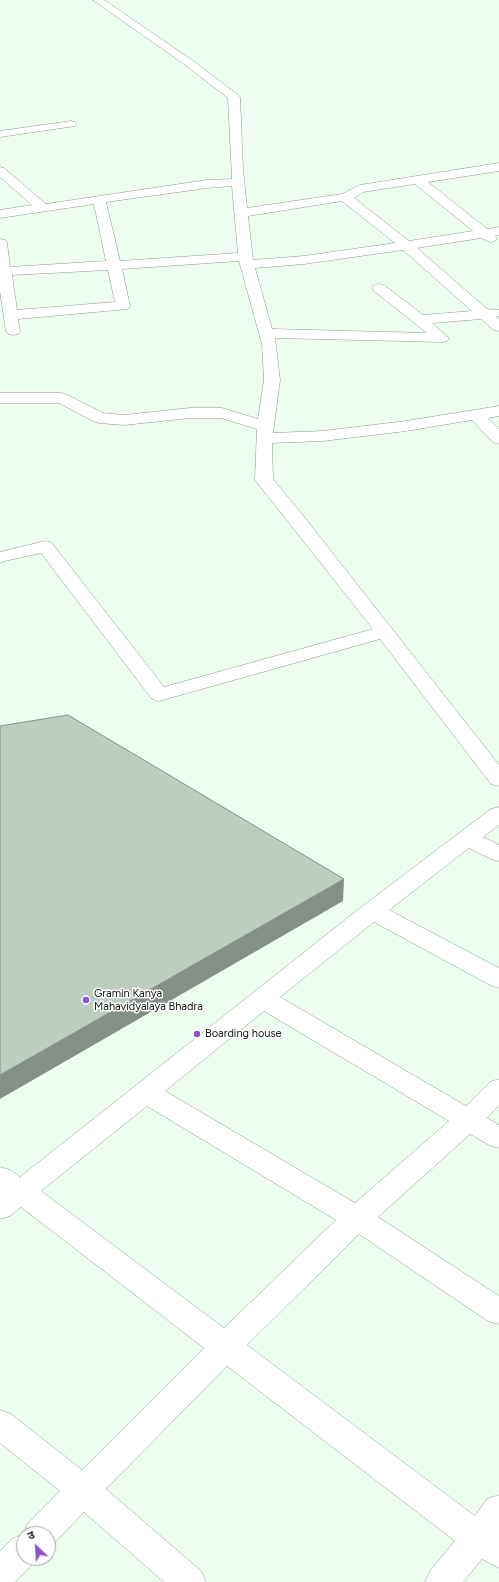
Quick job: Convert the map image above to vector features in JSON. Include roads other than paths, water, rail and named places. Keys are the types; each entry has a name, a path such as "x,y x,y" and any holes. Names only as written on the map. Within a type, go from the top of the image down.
{"street":[{"path":"98,0 188,62 234,97 240,213 246,260 269,344 272,380 265,433 264,480 300,522 499,779"},
{"path":"0,134 71,124"},
{"path":"240,213 345,197 360,189 416,179 499,167"},
{"path":"485,168 499,178"},
{"path":"0,171 43,208"},
{"path":"416,179 499,244"},
{"path":"0,214 207,184 238,182"},
{"path":"345,197 492,313 499,327"},
{"path":"11,315 123,306 115,265 98,199"},
{"path":"2,272 115,265 246,260 304,260 499,231"},
{"path":"0,243 2,272 13,331"},
{"path":"266,333 442,338 379,288"},
{"path":"420,320 492,313"},
{"path":"0,398 62,398 99,418 124,420 190,413 222,413 265,433 323,436 499,411"},
{"path":"476,415 499,439"},
{"path":"0,557 45,546 159,695 386,632"},
{"path":"489,1545 225,1347 7,1192 145,1092 372,911 499,814"},
{"path":"467,838 499,854"},
{"path":"372,911 499,980"},
{"path":"262,998 499,1138"},
{"path":"48,1526 225,1347 356,1219 468,1120 499,1089"},
{"path":"145,1092 383,1234 499,1312"},
{"path":"0,1424 84,1491 189,1582"},
{"path":"442,1582 489,1545 499,1510"},
{"path":"0,1574 16,1558"}],"place":[{"name":"Gramin Kanya Mahavidyalaya Bhadra","path":"86,1000"},
{"name":"Boarding house","path":"197,1034"}]}
